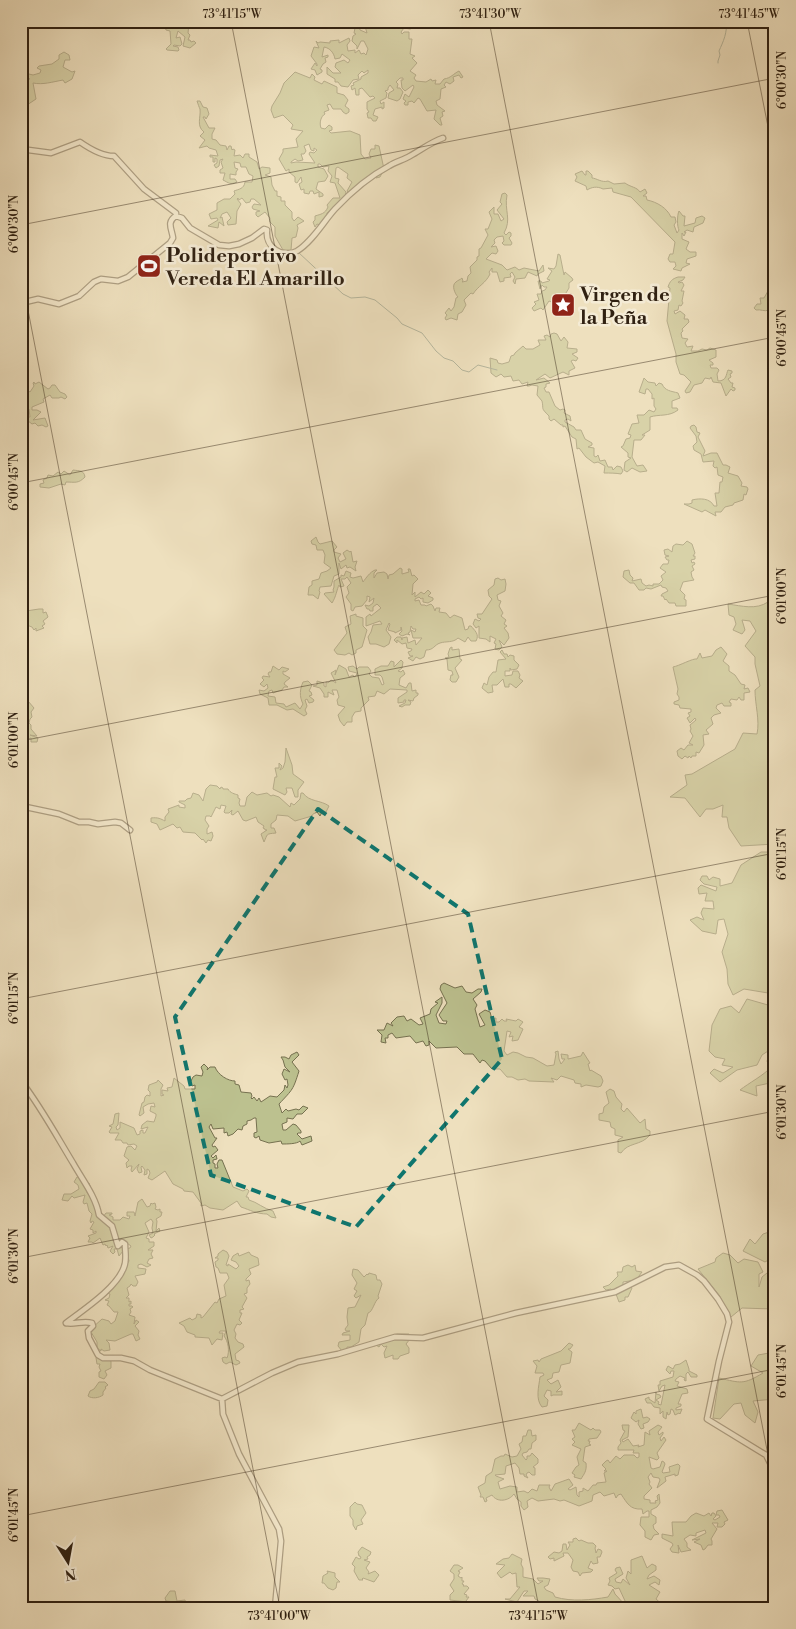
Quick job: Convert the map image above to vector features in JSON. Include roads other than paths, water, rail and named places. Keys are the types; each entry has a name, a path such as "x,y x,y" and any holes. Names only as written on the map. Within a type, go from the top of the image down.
{"street":[{"path":"21,149 51,154 80,142 93,150 108,156 114,156 144,189 176,214 176,216 182,218 190,228 219,245 239,244 264,229 267,230 267,240 271,246 279,253 285,254 297,250 322,227 333,211 351,192 367,180 390,165 443,138"},
{"path":"21,303 38,299 59,304 79,296 94,282 102,280 118,281 128,277 170,243 173,238 169,226 173,217 176,216"},
{"path":"21,806 59,814 79,822 98,824 121,823 130,830"},
{"path":"21,1081 33,1096 80,1175 98,1208 99,1215 112,1226 118,1246 122,1242 125,1244 126,1260 124,1269 110,1287 66,1323 92,1323 93,1326 88,1331 89,1338 98,1355 103,1358 121,1358 134,1361 150,1370 222,1399 298,1362 338,1354 395,1337 423,1338 516,1313 616,1292 665,1267 679,1265 704,1281 718,1299 727,1314 729,1322 707,1419 766,1455 775,1473"},
{"path":"222,1399 223,1414 239,1454 279,1529 281,1541 275,1608"}],"waterway":[{"path":"718,63 719,51 726,33 726,21"},
{"path":"298,252 343,294 351,298 365,297 375,300 402,324 422,333 436,351 444,358 453,361 462,370 469,372 478,365 497,370"}],"place":[{"name":"Polideportivo Vereda El Amarillo","path":"149,266"},
{"name":"Virgen de la Peña","path":"563,305"}]}
